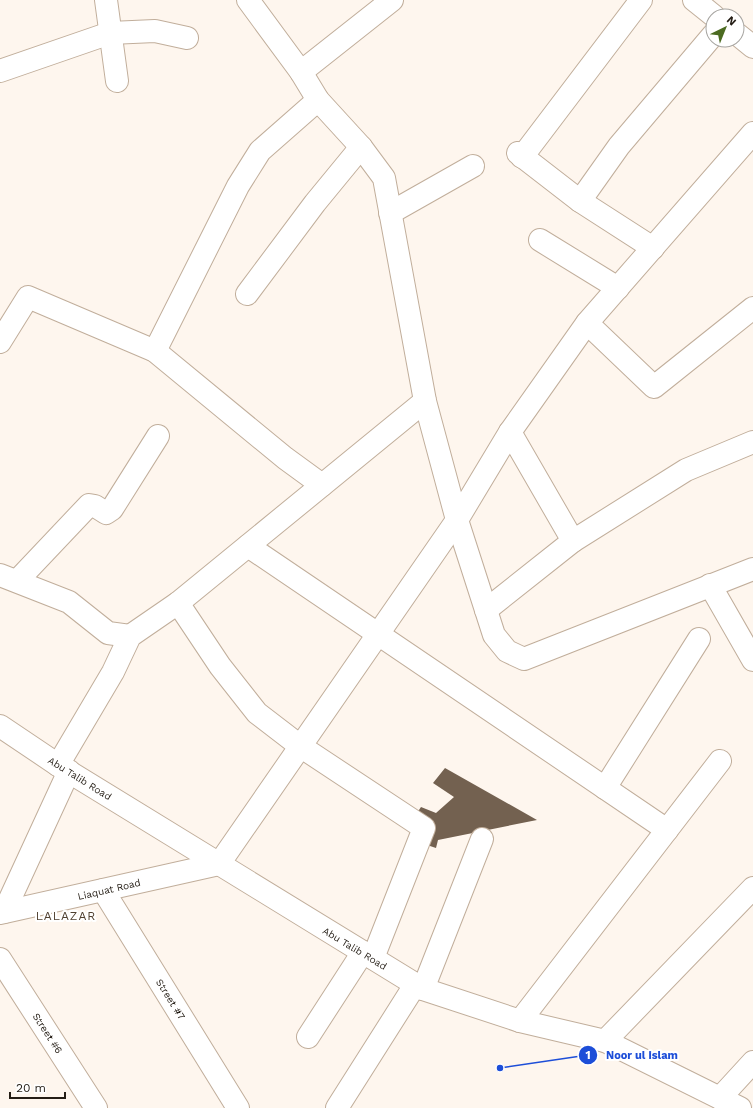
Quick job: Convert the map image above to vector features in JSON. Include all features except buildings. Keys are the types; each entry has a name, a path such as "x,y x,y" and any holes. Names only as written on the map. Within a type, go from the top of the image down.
{"street":[{"path":"106,0 117,81"},
{"path":"248,0 301,72 318,100 361,147 384,178 425,401 457,520 494,635 507,651 524,659 753,569"},
{"path":"301,72 392,0"},
{"path":"641,0 520,155 580,201 653,248"},
{"path":"694,0 705,9"},
{"path":"0,71 110,33 155,30 187,38"},
{"path":"745,40 753,47"},
{"path":"580,201 619,146 705,45"},
{"path":"155,352 238,186 260,151 318,100"},
{"path":"219,864 457,520 510,432 587,323 753,133"},
{"path":"247,294 315,203 361,147"},
{"path":"390,213 473,166"},
{"path":"540,240 618,288"},
{"path":"0,342 28,297 155,352 285,458 322,485"},
{"path":"587,323 654,387 753,308"},
{"path":"2,912 63,768 130,636 178,603 425,401"},
{"path":"510,432 573,541"},
{"path":"130,636 108,633 69,602 9,577 89,505 95,506 106,513 112,508 158,436"},
{"path":"486,610 573,541 686,470 753,442"},
{"path":"248,546 666,830"},
{"path":"710,585 753,660"},
{"path":"178,603 220,666 257,713 300,746 424,828 368,955 308,1036"},
{"path":"605,788 699,640"},
{"name":"Abu Talib Road","path":"0,726 63,768 419,987 520,1021 605,1041 740,1108"},
{"path":"520,1021 720,761"},
{"path":"337,1108 419,987 482,839"},
{"name":"Liaquat Road","path":"2,912 219,864"},
{"path":"605,1041 753,888"},
{"name":"Street #7","path":"103,890 238,1108"},
{"name":"Street #6","path":"0,959 96,1108"},
{"path":"720,1098 753,1062"}],"place":[{"name":"Noor ul islam","path":"500,1068"}],"district":[{"name":"LALAZAR","path":"66,916"}]}
